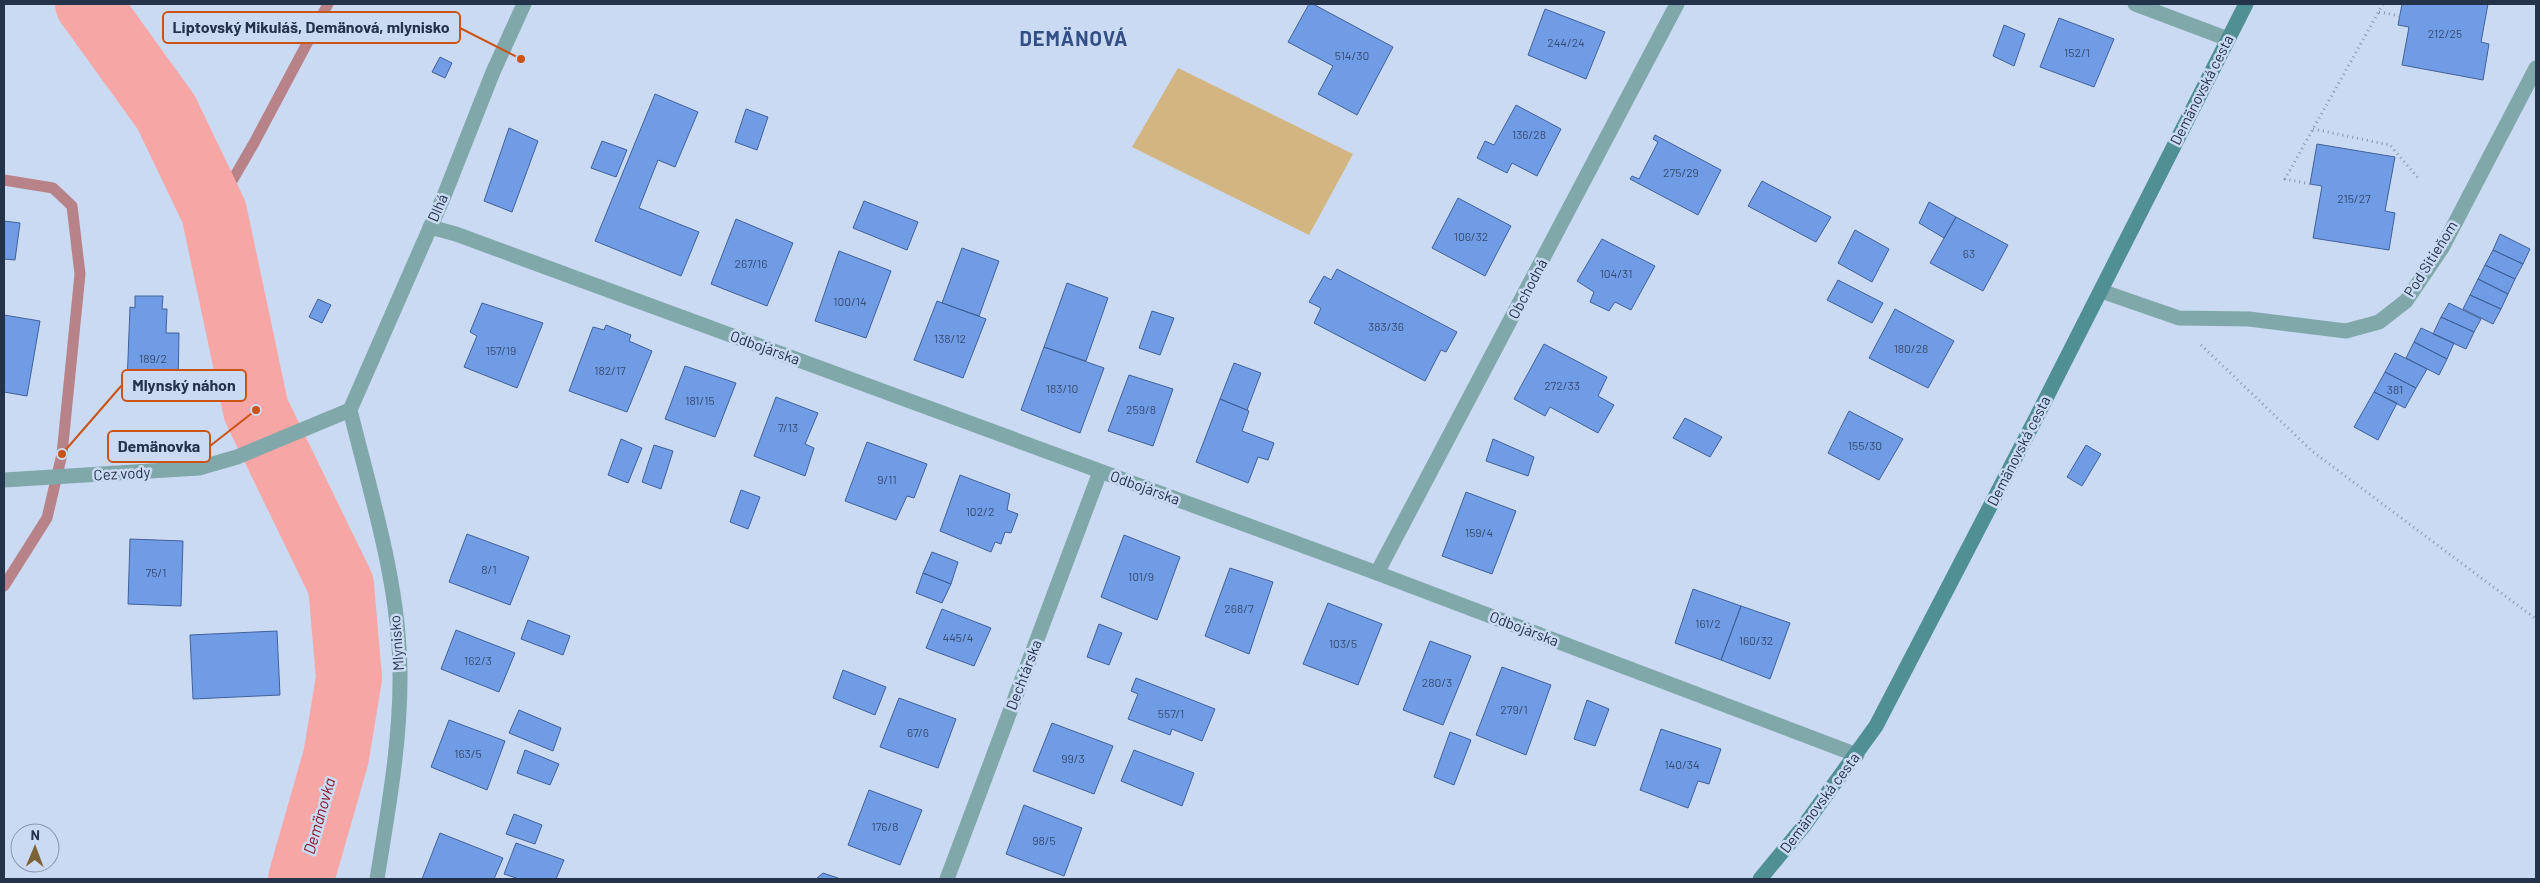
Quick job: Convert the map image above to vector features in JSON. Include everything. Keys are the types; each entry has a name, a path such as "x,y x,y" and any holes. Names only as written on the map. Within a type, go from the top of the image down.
{"main road":[{"name":"Demänovská cesta","path":"1760,879 1803,827 1857,754 1880,717 2101,291 2246,4"}],"street":[{"name":"Dlhá","path":"350,410 430,227 493,72 524,4"},
{"name":"Obchodná","path":"1377,573 1677,4"},
{"path":"2135,4 2228,39"},
{"name":"Pod Sitieňom","path":"2101,291 2178,318 2249,319 2346,331 2379,322 2406,301 2442,248 2536,68"},
{"name":"Odbojárska","path":"430,227 484,244 1377,573 1857,754"},
{"name":"Cez vody","path":"4,480 199,468 237,457 350,410"},
{"name":"Mlynisko","path":"350,410 397,617 400,671 398,723 377,879"},
{"name":"Dechtárska","path":"946,879 1100,472"}],"path":[{"path":"2310,184 2285,179 2383,4"},
{"path":"2379,12 2400,16"},
{"path":"2313,129 2390,146 2418,178"},
{"path":"2178,318 2198,342 2312,451 2536,620"}],"shaded area":[{"path":"1178,68 1353,154 1309,235 1132,147"}],"building":[{"path":"1309,4 1313,4 1393,47 1357,115 1318,94 1333,66 1288,42"},
{"path":"2402,4 2488,4 2481,42 2489,44 2483,80 2402,65 2409,27 2398,25"},
{"path":"1545,9 1605,32 1586,79 1528,55"},
{"path":"2059,18 2114,39 2094,87 2040,67"},
{"path":"2004,25 2025,34 2014,66 1993,56"},
{"path":"440,57 452,63 445,78 432,72"},
{"path":"655,94 698,112 675,167 658,160 639,208 699,232 681,276 595,241"},
{"path":"1516,105 1561,129 1537,176 1512,163 1507,173 1477,158 1485,141 1494,145"},
{"path":"746,109 768,117 757,150 735,142"},
{"path":"509,128 538,141 512,212 484,201"},
{"path":"1655,135 1721,170 1698,215 1630,179 1632,176 1639,179 1658,142 1653,139"},
{"path":"602,141 627,150 616,177 591,168"},
{"path":"2317,144 2395,157 2385,211 2395,213 2389,250 2313,238 2322,186 2310,184"},
{"path":"1762,181 1831,217 1816,242 1748,206"},
{"path":"1458,198 1511,226 1485,276 1432,248"},
{"path":"864,201 918,222 907,250 853,228"},
{"path":"1929,202 1956,217 1944,238 1919,223"},
{"path":"1956,217 2008,245 1983,291 1930,263"},
{"path":"736,219 793,243 767,306 711,284"},
{"path":"4,221 20,223 15,260 4,259"},
{"path":"1855,230 1889,249 1872,282 1838,263"},
{"path":"2500,234 2530,249 2523,264 2493,250"},
{"path":"1602,239 1655,266 1631,310 1615,302 1609,311 1590,302 1594,292 1577,281"},
{"path":"962,248 999,261 979,316 942,303"},
{"path":"2493,250 2523,264 2515,279 2485,265"},
{"path":"839,251 891,271 866,338 815,321"},
{"path":"2485,265 2515,279 2508,294 2478,279"},
{"path":"1337,269 1457,332 1446,352 1441,350 1425,381 1314,323 1321,308 1309,302 1324,276 1331,280"},
{"path":"2478,279 2508,294 2501,309 2470,295"},
{"path":"1838,280 1883,303 1872,323 1827,300"},
{"path":"1067,283 1108,298 1086,361 1044,347"},
{"path":"2470,295 2501,309 2493,324 2463,309"},
{"path":"135,296 163,296 162,309 167,309 166,333 179,333 178,386 127,384 130,307 135,308"},
{"path":"318,299 331,305 322,323 309,317"},
{"path":"937,301 986,319 963,378 914,360"},
{"path":"482,303 543,323 517,388 464,367 477,336 470,332"},
{"path":"2449,303 2481,319 2474,332 2441,317"},
{"path":"1895,309 1954,341 1928,388 1869,358"},
{"path":"1152,311 1174,318 1160,355 1139,348"},
{"path":"4,315 40,321 27,396 4,392"},
{"path":"2441,317 2474,332 2466,349 2433,334"},
{"path":"606,325 631,335 629,341 652,351 627,412 569,391 593,327 604,330"},
{"path":"2421,328 2454,343 2447,359 2414,342"},
{"path":"2414,342 2447,359 2439,375 2406,358"},
{"path":"1544,344 1607,377 1598,396 1614,405 1598,433 1550,407 1545,416 1514,399"},
{"path":"1044,347 1104,368 1080,433 1021,410"},
{"path":"2395,353 2427,369 2416,388 2385,372"},
{"path":"1234,363 1261,373 1247,410 1220,399"},
{"path":"685,366 736,383 715,437 665,419"},
{"path":"2385,372 2416,388 2405,408 2374,392"},
{"path":"1129,375 1173,389 1153,446 1108,431"},
{"path":"2374,392 2397,403 2378,440 2354,427"},
{"path":"776,397 818,413 805,444 814,448 805,476 754,456"},
{"path":"1220,399 1249,411 1242,431 1274,443 1268,460 1258,457 1248,483 1196,462"},
{"path":"1849,411 1903,439 1879,480 1828,453"},
{"path":"1685,418 1722,437 1710,457 1673,438"},
{"path":"621,439 642,448 628,483 608,475"},
{"path":"1493,439 1534,457 1528,476 1486,461"},
{"path":"867,442 927,464 914,498 907,496 896,520 845,501"},
{"path":"654,445 673,451 661,489 642,482"},
{"path":"2086,445 2101,454 2082,486 2067,477"},
{"path":"960,475 1010,494 1007,510 1018,514 1011,533 1005,532 1001,544 995,542 991,552 940,531"},
{"path":"741,490 760,497 748,529 730,522"},
{"path":"1466,492 1516,511 1492,574 1442,556"},
{"path":"467,534 529,557 510,605 449,582"},
{"path":"1124,535 1180,557 1157,620 1101,597"},
{"path":"130,539 183,541 181,606 128,604"},
{"path":"932,552 958,562 951,584 923,573"},
{"path":"1230,568 1273,582 1249,654 1205,636"},
{"path":"923,573 951,584 942,603 916,593"},
{"path":"1693,589 1741,606 1721,660 1675,643"},
{"path":"1328,603 1382,624 1358,685 1303,664"},
{"path":"1741,606 1790,623 1770,679 1721,660"},
{"path":"942,609 991,628 974,666 926,648"},
{"path":"528,620 570,636 563,655 521,639"},
{"path":"1099,624 1122,633 1109,665 1087,657"},
{"path":"456,630 515,653 499,692 441,669"},
{"path":"277,631 280,695 193,699 190,635"},
{"path":"1430,641 1471,656 1443,725 1403,710"},
{"path":"1502,667 1551,685 1526,755 1476,735"},
{"path":"843,670 886,687 875,715 833,698"},
{"path":"1136,678 1215,709 1202,741 1172,729 1170,735 1128,719 1138,694 1131,691"},
{"path":"899,698 956,719 938,768 880,747"},
{"path":"1587,700 1609,709 1595,746 1574,739"},
{"path":"519,710 561,728 553,751 509,733"},
{"path":"449,720 505,741 487,790 431,767"},
{"path":"1052,723 1113,746 1094,794 1033,771"},
{"path":"1661,729 1721,749 1709,784 1698,781 1688,808 1640,790"},
{"path":"1450,732 1471,740 1454,785 1434,777"},
{"path":"525,750 559,764 550,785 517,773"},
{"path":"1134,750 1194,773 1182,806 1121,781"},
{"path":"869,790 922,810 900,865 848,845"},
{"path":"1024,805 1082,828 1064,876 1006,854"},
{"path":"514,814 542,825 535,844 506,834"},
{"path":"440,833 503,858 494,879 422,879"},
{"path":"516,843 564,860 556,879 519,879 504,874"},
{"path":"823,873 841,879 816,879"}],"waterway":[{"name":"Demänovka","path":"88,4 166,112 214,212 256,410 341,585 349,678 336,757 301,879"},
{"path":"214,212 254,143 328,4"},
{"path":"4,180 53,188 72,206 80,274 62,454 47,518 4,586"}],"place":[{"name":"Liptovský Mikuláš, Demänová, mlynisko","path":"521,59"},
{"name":"Demänovka","path":"256,410"},
{"name":"Mlynský náhon","path":"62,454"}],"district":[{"name":"DEMÄNOVÁ","path":"1074,39"}]}
